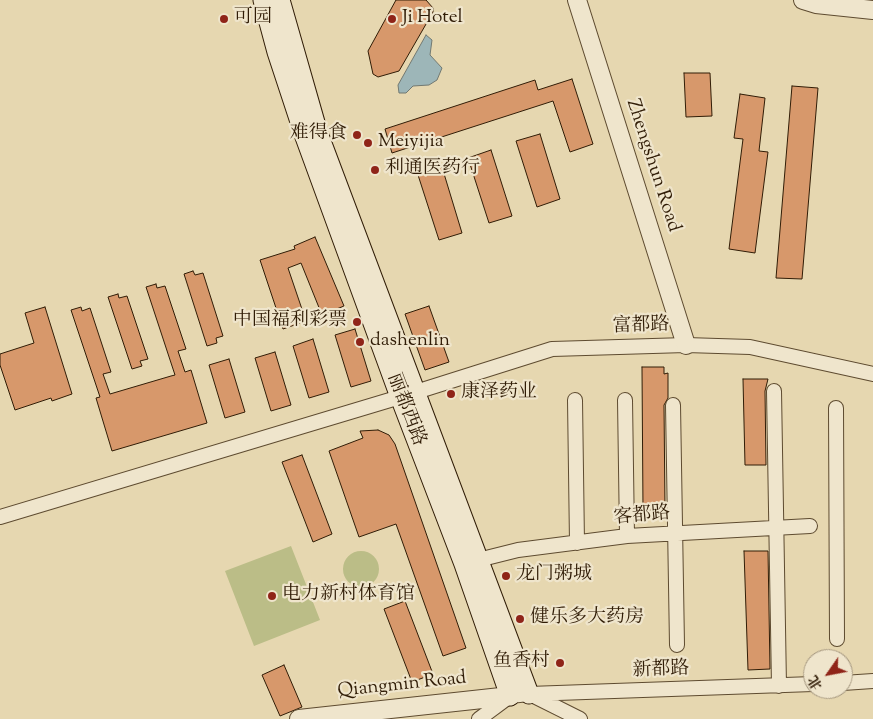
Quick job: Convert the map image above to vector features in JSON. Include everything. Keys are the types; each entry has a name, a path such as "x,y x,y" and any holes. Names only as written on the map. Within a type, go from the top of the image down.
{"main road":[{"name":"丽都西路","path":"264,0 277,52 305,137 407,395 478,560 520,695"},
{"name":"丽都西路","path":"280,0 318,133 464,564 520,695"}],"street":[{"name":"Zhengshun Road","path":"577,0 686,345"},
{"path":"803,0 816,4 873,10"},
{"name":"富都路","path":"0,517 407,395 552,349 686,345 750,347 873,374"},
{"path":"774,391 778,528 779,686"},
{"path":"575,400 577,543"},
{"path":"625,400 627,536"},
{"path":"673,405 677,644"},
{"path":"836,408 837,639"},
{"name":"客都路","path":"478,560 518,550 627,536 810,526"},
{"path":"853,682 873,681"},
{"name":"新都路","path":"520,695 803,685"},
{"path":"479,719 520,695 580,719"},
{"name":"Qiangmin Road","path":"298,719 520,695"}],"green space":[{"name":"电力新村体育馆","path":"291,546 320,620 254,646 225,571"},
{"path":"361,551 368,552 374,556 378,562 378,576 374,582 368,586 361,587 354,586 348,582 344,576 343,569 344,562 348,556 354,552"}],"water":[{"path":"426,35 432,40 430,55 442,68 437,80 429,85 413,86 406,93 399,93 398,85"}],"building":[{"path":"396,0 426,0 433,8 433,12 399,71 378,77 373,74 368,51"},
{"path":"684,73 710,73 712,116 686,117"},
{"path":"572,79 593,144 570,152 553,101 392,153 385,129 535,80 538,90"},
{"path":"792,86 818,88 802,279 776,278"},
{"path":"740,94 765,98 759,151 768,152 755,253 729,249 743,139 734,138"},
{"path":"540,134 560,199 537,207 516,141"},
{"path":"491,150 512,216 489,223 468,158"},
{"path":"442,167 462,233 439,240 418,175"},
{"path":"315,237 344,306 322,315 301,263 288,268 306,321 283,329 260,260 295,249 294,246"},
{"path":"193,271 195,275 203,273 223,336 216,338 217,343 207,346 184,274"},
{"path":"156,284 157,288 165,286 186,349 178,351 185,372 191,370 207,423 112,451 96,398 100,397 71,310 81,307 82,311 90,308 111,372 103,374 110,394 175,375 146,287"},
{"path":"118,294 119,298 127,296 148,359 140,361 142,366 132,369 108,297"},
{"path":"429,306 449,362 425,370 405,314"},
{"path":"45,307 72,394 52,401 51,398 15,410 0,365 0,354 34,343 25,313"},
{"path":"355,329 371,381 351,387 335,335"},
{"path":"313,339 329,392 309,398 293,346"},
{"path":"275,352 291,405 271,411 255,358"},
{"path":"229,359 245,412 225,418 209,365"},
{"path":"642,367 664,367 664,374 668,373 668,398 664,405 665,510 643,510"},
{"path":"743,379 768,379 765,391 766,465 745,465"},
{"path":"378,430 389,435 395,444 466,648 443,656 396,524 359,537 329,451 363,438 360,431"},
{"path":"302,455 332,534 313,542 282,462"},
{"path":"744,551 768,551 770,669 748,670"},
{"path":"405,601 433,674 412,682 384,609"},
{"path":"284,665 302,707 280,716 262,675"}],"place":[{"name":"可园","path":"224,19"},
{"name":"Ji Hotel","path":"392,19"},
{"name":"难得食","path":"357,135"},
{"name":"Meiyijia","path":"368,143"},
{"name":"利通医药行","path":"375,170"},
{"name":"中国福利彩票","path":"357,322"},
{"name":"dashenlin","path":"360,342"},
{"name":"康泽药业","path":"451,394"},
{"name":"龙门粥城","path":"506,576"},
{"name":"电力新村体育馆","path":"272,596"},
{"name":"健乐多大药房","path":"520,619"},
{"name":"鱼香村","path":"560,663"}]}
